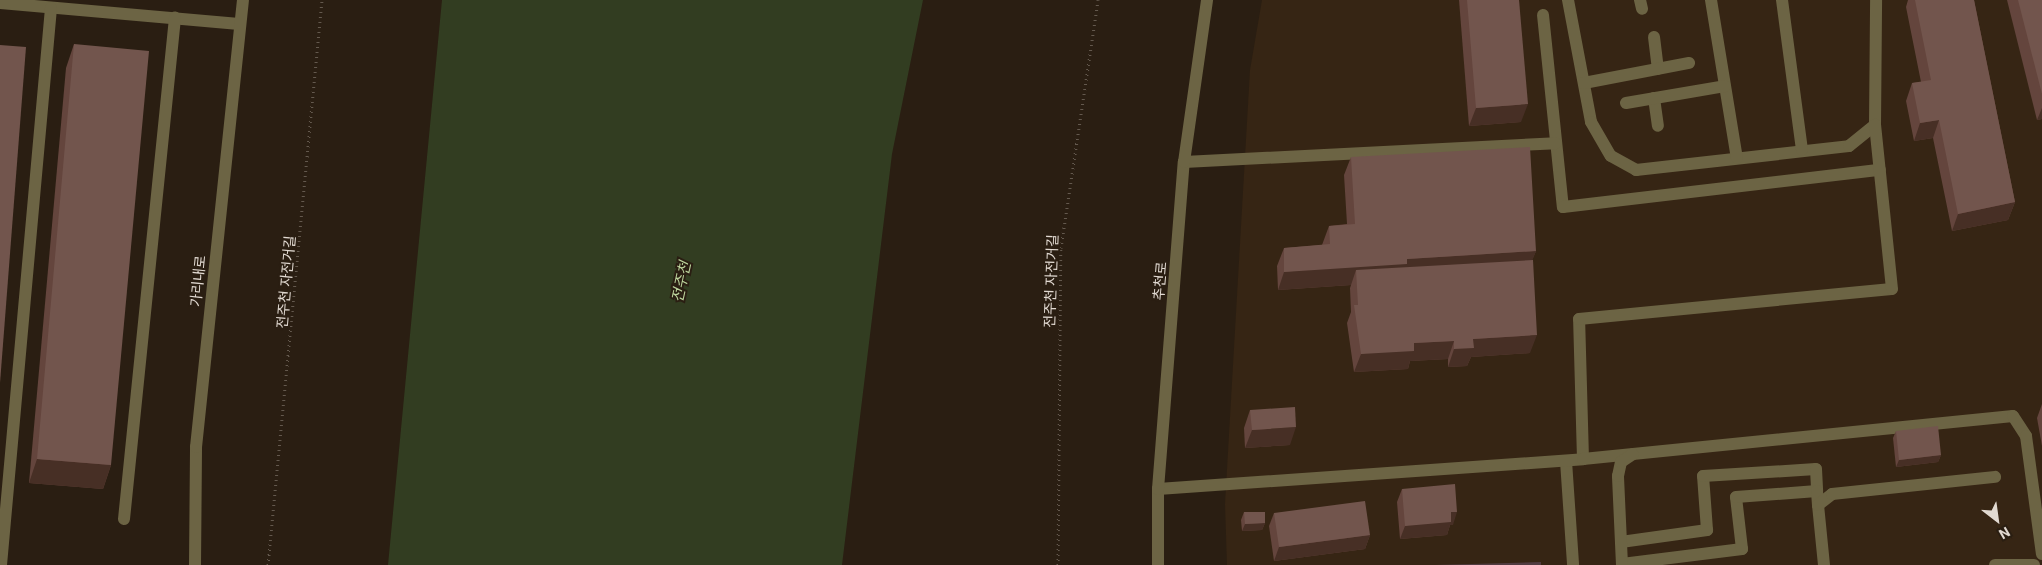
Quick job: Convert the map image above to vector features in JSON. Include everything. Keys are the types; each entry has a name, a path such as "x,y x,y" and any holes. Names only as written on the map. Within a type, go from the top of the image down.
{"street":[{"name":"가리내로","path":"195,565 196,447 243,0"},
{"name":"추천로","path":"1158,565 1158,489 1184,162 1207,0"},
{"path":"1568,0 1591,122 1611,156 1636,170 1849,146 1875,125"},
{"path":"1711,0 1737,158"},
{"path":"1782,0 1802,150"},
{"path":"1583,459 1579,319 1892,289 1875,125 1876,0"},
{"path":"0,3 37,4 51,8 239,24"},
{"path":"1,565 51,8"},
{"path":"1543,15 1563,207 1880,170"},
{"path":"124,519 175,18"},
{"path":"1654,37 1658,69"},
{"path":"1584,83 1689,63"},
{"path":"1626,103 1725,86"},
{"path":"1654,98 1658,126"},
{"path":"1184,162 1556,143"},
{"path":"1158,489 1566,461 1635,452 2013,416 2026,436 2042,554"},
{"path":"1635,452 1621,462 1618,476 1622,564 1742,549 1736,497 1817,491"},
{"path":"1566,461 1573,565"},
{"path":"1621,542 1707,530 1703,476 1816,469 1824,565"},
{"path":"1818,505 1832,494 1995,478"},
{"path":"1995,565 2034,565"}],"path":[{"name":"전주천 자전거길","path":"268,565 322,0"},
{"name":"전주천 자전거길","path":"1058,565 1061,248 1098,0"}],"shaded area":[{"path":"1262,0 2042,0 2042,565 1227,565 1225,504 1250,70"},
{"path":"1541,562 1541,565 1434,565"}],"water":[{"name":"전주천","path":"442,0 923,0 892,154 842,565 388,565"}],"building":[{"path":"1467,0 1519,0 1528,104 1476,108"},
{"path":"1915,0 1974,0 2015,202 1958,214 1939,120 1920,123 1912,83 1931,80"},
{"path":"2018,0 2042,0 2042,94"},
{"path":"74,44 149,51 111,465 37,459"},
{"path":"0,45 26,47 0,383"},
{"path":"1530,147 1536,251 1407,259 1407,264 1284,272 1284,248 1330,244 1329,226 1355,224 1351,157"},
{"path":"1533,260 1537,335 1473,339 1474,348 1454,349 1454,341 1414,343 1414,351 1361,354 1354,305 1358,305 1356,270"},
{"path":"1295,407 1296,427 1252,430 1250,410"},
{"path":"1938,426 1941,455 1899,460 1896,431"},
{"path":"1455,484 1457,512 1451,512 1451,522 1405,526 1402,489"},
{"path":"1365,501 1370,535 1279,547 1274,513"},
{"path":"1244,512 1265,512 1265,523 1245,524"}]}
